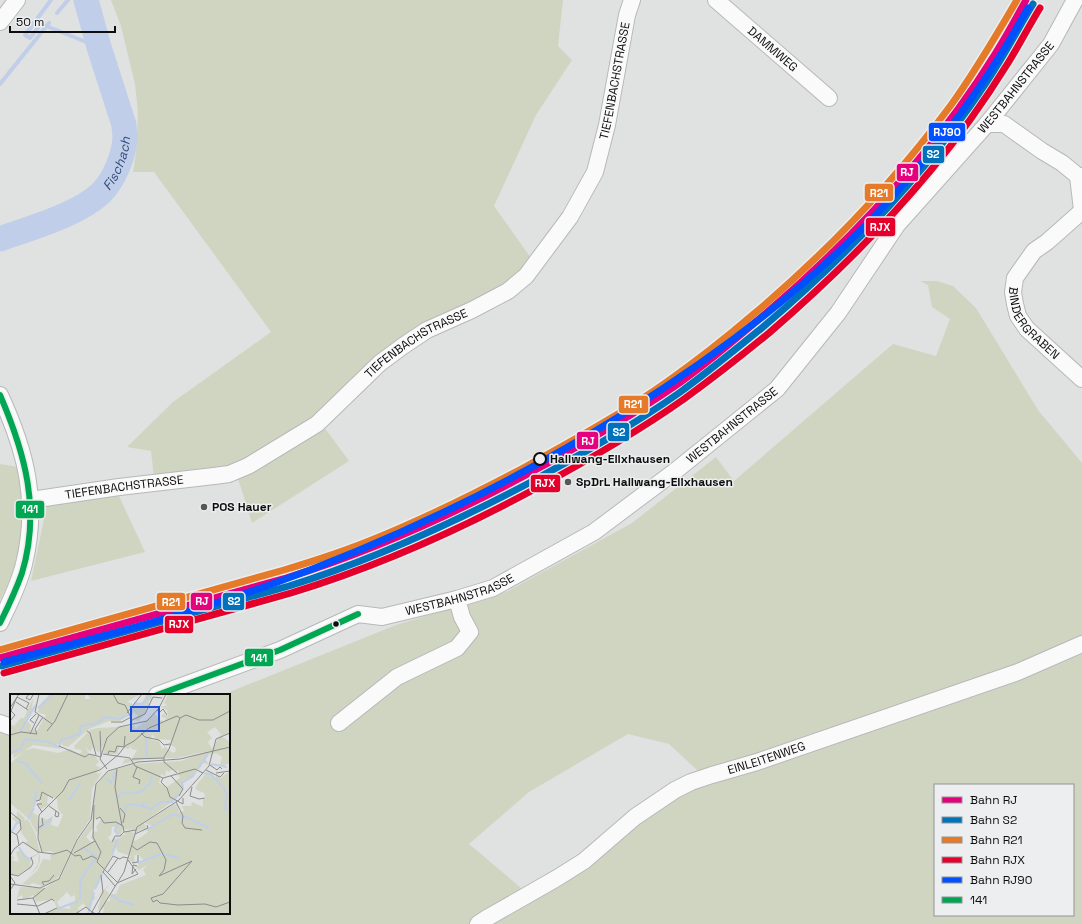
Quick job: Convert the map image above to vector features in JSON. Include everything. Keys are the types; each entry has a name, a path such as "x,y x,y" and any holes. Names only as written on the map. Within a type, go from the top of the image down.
{"street":[{"path":"0,22 18,0"},
{"name":"TIEFENBACHSTRASSE","path":"30,500 118,487 229,474 248,466 317,424 380,363 426,330 472,310 508,291 526,276 570,217 595,172 607,125 632,0"},
{"name":"DAMMWEG","path":"716,0 829,98"},
{"name":"WESTBAHNSTRASSE","path":"160,694 280,650 358,614 382,617 457,599 493,588 594,532 674,472 777,389 838,313 897,225 987,124 1051,44 1075,0"},
{"path":"987,124 1004,124 1080,176"},
{"name":"BINDERGRABEN","path":"1080,176 1082,211 1047,242 1034,251 1015,278 1013,292 1018,316 1027,329 1082,379"},
{"path":"0,395 22,454 28,478 30,500 30,527 24,564 17,587 0,623"},
{"path":"339,723 397,677 457,648 470,632 462,617 457,599"},
{"name":"EINLEITENWEG","path":"478,924 558,878 584,861 636,817 675,790 691,782 757,762 1018,672 1082,644"},
{"path":"0,723 10,727"}],"green space":[{"path":"111,0 563,0 558,46 572,60 536,115 494,206 531,258 508,282 316,416 349,461 252,523 234,466 154,478 151,451 127,447 173,402 271,332 154,172 133,172 136,152 138,112 135,84 121,26"},
{"path":"920,281 937,281 953,286 976,308 1038,410 1082,463 1082,924 0,924 0,733 10,733 10,914 230,914 230,694 224,694 396,625 506,592 632,523 716,457 734,481 893,344 936,356 950,319 932,307 928,285","holes":["628,734 669,744 709,781 657,807 533,898 469,844 529,792"]},
{"path":"0,464 19,467 24,514 20,550 7,587 0,600"},
{"path":"119,496 145,552 31,581 47,505"}],"waterway":[{"path":"51,0 25,35 30,38 41,24 99,47"},
{"path":"57,13 68,0"},
{"name":"Fischach","path":"0,239 53,220 80,208 106,188 118,167 123,152 125,138 124,125 99,47 86,0"},
{"path":"0,84 49,23"}],"rail line":[{"name":"R21","path":"0,650 284,570 329,556 363,543 432,514 488,486 562,447 634,404 690,365 744,322 808,265 859,215 907,161 951,105 977,67 1017,0"},
{"name":"RJ","path":"0,658 286,578 348,557 438,519 467,505 545,465 620,422 686,378 738,337 801,282 862,223 900,182 939,135 999,48 1026,0"},
{"name":"S2","path":"2,666 289,586 351,565 441,527 500,498 606,440 643,417 690,385 763,327 806,289 868,229 925,165 965,114 993,73 1033,4"},
{"name":"RJ90","path":"4,662 200,608 311,570 358,551 449,510 538,464 625,413 695,367 762,318 794,292 855,236 901,188 947,132 990,72 1028,8"},
{"name":"RJX","path":"4,673 291,593 354,572 415,548 504,505 591,458 666,412 727,367 769,333 812,295 874,234 912,192 962,131 999,77 1040,8"}],"transit line":[{"name":"141","path":"0,395 17,438 28,482 30,504 28,550 22,573 0,623"},
{"name":"141","path":"160,694 280,650 358,614"}],"place":[{"name":"Hallwang-Elixhausen","path":"540,459"},
{"name":"SpDrL Hallwang-Elixhausen","path":"568,482"},
{"name":"POS Hauer","path":"204,507"}]}
